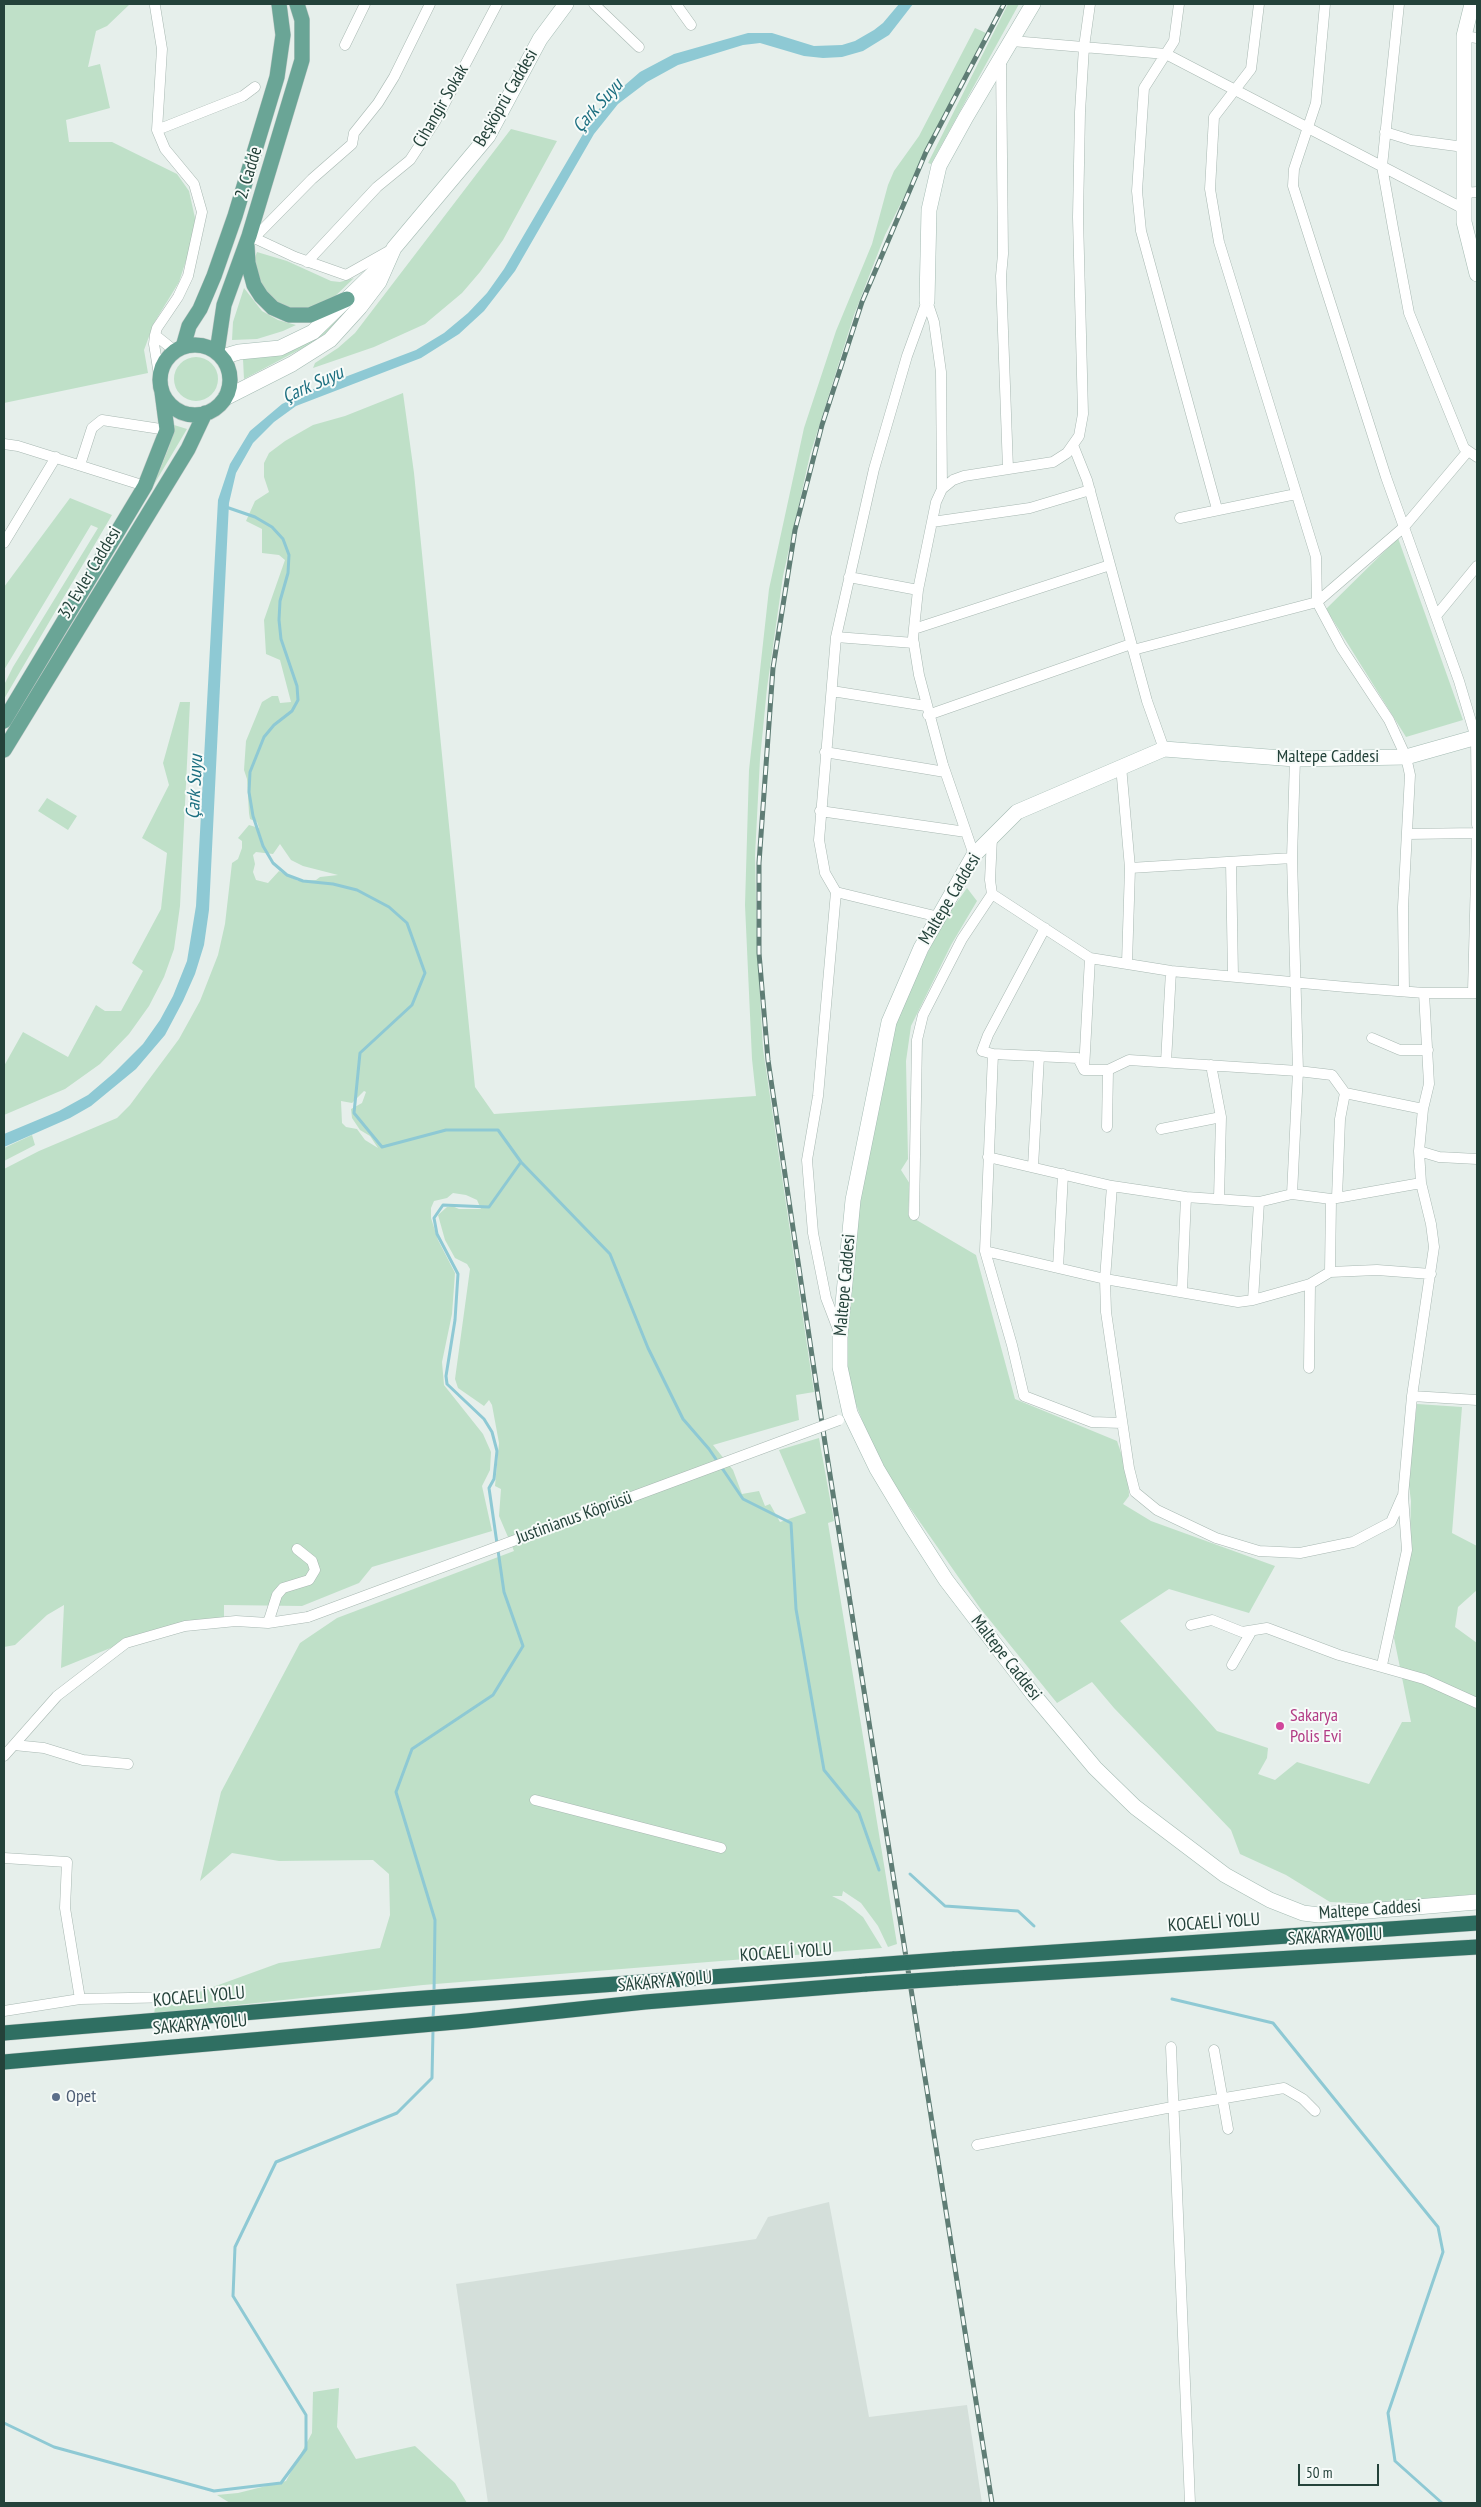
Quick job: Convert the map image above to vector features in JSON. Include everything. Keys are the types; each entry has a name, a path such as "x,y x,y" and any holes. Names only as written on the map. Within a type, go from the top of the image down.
{"highway":[{"name":"KOCAELİ YOLU","path":"4,2033 398,2000 953,1958 1477,1923"},
{"name":"SAKARYA YOLU","path":"4,2062 467,2021 645,2002 867,1984 1477,1947"}],"main road":[{"name":"2. Cadde","path":"179,349 189,326 200,309 214,276 232,225 277,77 283,34 279,4"},
{"name":"2. Cadde","path":"219,355 224,305 250,238 302,60 302,20 297,4"},
{"path":"250,238 248,263 254,285 261,296 273,308 289,315 310,315 347,299"},
{"path":"195,345 207,347 219,355 230,377 225,398 213,410 195,415 180,410 167,401 161,386 164,364 179,349 195,345"},
{"name":"32 Evler Caddesi","path":"4,721 145,486 167,430 161,386"},
{"name":"32 Evler Caddesi","path":"4,750 188,450 205,413"}],"street":[{"path":"345,44 365,4"},
{"path":"391,254 346,275 308,262 250,238 352,144 354,133 378,103 394,77 430,4"},
{"name":"Cihangir Sokak","path":"308,262 377,187 410,160 436,120 497,4"},
{"name":"Beşköprü Caddesi","path":"219,355 280,348 313,332 347,299 391,254 488,136 540,39 566,4"},
{"path":"594,4 639,47"},
{"path":"676,4 691,25"},
{"path":"840,1335 826,1298 813,1233 806,1160 818,1096 836,892 825,873 819,840 836,637 874,469 907,356 927,301 929,210 939,166 1033,4"},
{"path":"942,488 953,480 1053,462 1067,453 1078,436 1083,414 1078,217 1080,112 1084,46 1090,4"},
{"path":"1179,4 1174,41 1144,88 1137,191 1141,231 1216,509"},
{"path":"1259,4 1251,69 1214,116 1210,189 1219,242 1316,557 1317,602 1341,647 1389,720 1406,757 1410,775 1403,908 1404,991"},
{"path":"1325,4 1316,103 1294,169 1293,186 1386,477 1460,681 1476,737 1477,825"},
{"path":"1400,4 1382,166 1409,313 1464,448 1477,457"},
{"path":"1472,4 1464,147 1471,192 1464,209 1464,222 1477,274"},
{"path":"155,6 162,49 158,130 165,149 194,184 202,212 188,276 178,297 157,328 155,335 154,344 161,386"},
{"path":"1012,41 1166,54 1235,88 1308,129 1464,209"},
{"path":"1001,59 1001,295 1008,469"},
{"path":"158,130 243,96 255,87"},
{"path":"1385,132 1411,140 1464,147"},
{"name":"Beşköprü Caddesi","path":"225,398 292,364 330,340 379,282 391,254"},
{"path":"927,301 934,322 941,372 942,488 932,522 918,590 914,644 927,710 945,772 974,855"},
{"path":"155,335 179,349"},
{"path":"80,465 92,428 102,420 167,430"},
{"path":"4,444 56,457 145,486"},
{"path":"1073,445 1090,490 1132,647 1164,749"},
{"path":"832,691 927,710 1132,647 1317,602 1404,527 1468,451"},
{"path":"4,543 56,457"},
{"path":"932,522 1030,508 1090,490"},
{"path":"1180,518 1216,509 1296,494"},
{"path":"914,629 1110,564"},
{"path":"1436,616 1477,566"},
{"path":"849,577 918,590"},
{"path":"836,637 914,644"},
{"name":"Maltepe Caddesi","path":"1476,737 1406,757 1295,759 1164,749 1017,812 992,836 974,855 921,948 889,1022 853,1200 840,1335 840,1367 844,1417 946,1580 1033,1694 1095,1768 1135,1807 1185,1846 1233,1879 1270,1900 1303,1913 1319,1915 1477,1902"},
{"path":"825,752 945,772"},
{"path":"1292,1194 1298,1071 1292,858 1295,759"},
{"path":"1122,766 1130,868 1127,963"},
{"path":"820,811 966,832"},
{"path":"1407,834 1477,833"},
{"path":"914,1215 917,1040 923,1015 962,939 992,894 990,880 992,836"},
{"path":"992,894 1090,958 1171,971 1424,993 1475,992 1477,838"},
{"path":"1130,868 1292,858"},
{"path":"1231,862 1233,976"},
{"path":"836,892 939,917"},
{"path":"1045,928 988,1035 982,1051 993,1054 1078,1058 1084,1070"},
{"path":"1084,1070 1090,958"},
{"path":"1166,1062 1171,971"},
{"path":"1382,1665 1407,1550 1403,1496 1412,1396 1434,1247 1422,1183 1419,1151 1423,1109 1429,1084 1424,993"},
{"path":"1372,1038 1400,1050 1428,1050"},
{"path":"993,1054 985,1251 1012,1345 1024,1396 1092,1422 1122,1423"},
{"path":"1033,1167 1038,1056"},
{"path":"1084,1070 1108,1070 1129,1060 1298,1071 1332,1075 1345,1093 1423,1109"},
{"path":"1212,1065 1220,1117 1219,1199"},
{"path":"1107,1127 1108,1070"},
{"path":"1330,1272 1340,1119 1345,1093"},
{"path":"1161,1129 1220,1117"},
{"path":"1419,1151 1439,1157 1477,1159"},
{"path":"988,1157 1112,1186 1186,1197 1259,1202 1292,1194 1334,1199 1422,1183"},
{"path":"1058,1268 1063,1174"},
{"path":"1112,1186 1106,1279 1106,1312 1129,1468 1135,1492 1157,1510 1216,1538 1259,1551 1300,1553 1353,1542 1391,1522 1403,1496"},
{"path":"1182,1291 1186,1197"},
{"path":"1253,1300 1259,1202"},
{"path":"985,1251 1106,1279 1238,1302 1253,1300 1310,1284 1330,1272 1377,1270 1431,1274"},
{"path":"1309,1368 1310,1284"},
{"path":"1412,1396 1477,1400"},
{"name":"Justinianus Köprüsü","path":"268,1623 308,1617 844,1417"},
{"path":"4,1756 57,1696 126,1643 185,1626 236,1620 268,1623 277,1595 283,1588 309,1580 315,1570 312,1561 297,1549"},
{"path":"1191,1624 1212,1620 1242,1632 1267,1628 1339,1655 1382,1665 1424,1679 1477,1703"},
{"path":"1232,1665 1251,1632"},
{"path":"14,1745 44,1748 83,1760 128,1764"},
{"path":"535,1800 721,1848"},
{"path":"4,1858 67,1862 65,1908 80,1999"},
{"path":"4,2011 80,1999 178,1997"},
{"path":"1171,2048 1190,2503"},
{"path":"1214,2050 1228,2130"},
{"path":"976,2145 1172,2107 1284,2088 1303,2099 1315,2111"}],"shaded area":[{"path":"829,2202 869,2417 967,2405 982,2503 488,2503 456,2284 756,2239 768,2217"}],"green space":[{"path":"4,4 130,4 107,26 96,31 88,67 100,64 110,108 66,120 69,142 112,142 177,174 189,191 197,227 179,282 154,323 144,350 148,373 4,403"},
{"path":"1008,4 1019,4 931,164 928,163"},
{"path":"975,28 986,33 885,235 854,315 810,455 783,576 767,688 760,759 755,856 757,943 763,1049 814,1392 796,1395 799,1420 713,1445 733,1470 742,1494 759,1491 765,1506 770,1504 780,1522 806,1513 779,1450 819,1438 834,1521 828,1523 897,1944 888,1947 878,1926 861,1903 843,1891 842,1896 832,1896 844,1902 863,1917 882,1948 423,1985 154,2014 155,2008 279,1963 380,1948 390,1915 389,1874 373,1860 279,1861 232,1853 200,1881 221,1792 300,1643 337,1618 514,1551 499,1516 501,1489 495,1486 499,1443 492,1405 489,1400 484,1406 458,1388 455,1379 470,1269 467,1264 455,1258 445,1240 438,1215 447,1207 452,1206 459,1209 481,1209 477,1200 466,1195 453,1193 447,1198 434,1201 431,1208 431,1218 438,1240 455,1273 452,1314 442,1362 444,1385 483,1434 491,1452 490,1470 482,1486 492,1531 372,1567 359,1583 302,1606 224,1605 224,1618 118,1645 61,1668 64,1605 47,1615 15,1645 4,1647 4,1169 39,1151 117,1118 130,1105 179,1039 200,1001 218,955 225,924 232,863 238,859 242,848 242,841 238,838 249,825 259,828 257,822 250,819 249,813 247,779 244,770 246,741 262,702 272,696 278,696 280,703 291,702 280,660 266,654 264,620 285,560 279,555 262,553 262,529 246,521 255,501 269,492 264,477 264,463 269,453 285,441 313,425 345,416 403,393 414,473 475,1087 494,1114 756,1096 752,1059 745,905 749,770 769,589 804,428 836,331 872,244 888,185 894,171 919,136","holes":["280,844 291,860 303,866 338,875 320,877 316,880 298,881 279,871 268,883 256,880 253,872 255,864 253,855 256,852 273,854","364,1091 366,1092 362,1103 351,1109 352,1118 360,1130 370,1136 378,1148 365,1140 357,1129 346,1127 342,1123 341,1101 352,1103"]},
{"path":"511,129 557,141 503,240 480,272 462,293 425,324 374,347 313,368 315,363 338,348 355,333"},
{"path":"257,252 287,261 331,281 340,282 354,278 329,302 320,307 296,310 273,301 260,287 254,260"},
{"path":"244,288 262,311 278,320 296,325 257,339 232,340 233,322"},
{"path":"366,289 332,328 316,341 244,379 243,359 268,356"},
{"path":"196,357 208,361 214,367 218,379 214,391 208,397 196,401 184,397 178,391 174,379 178,367 184,361"},
{"path":"174,425 187,429 99,577 97,576 160,469 169,447"},
{"path":"70,498 112,515 4,699 4,685 13,667 98,528 91,525 4,670 4,587"},
{"path":"1398,538 1463,720 1406,737 1326,609"},
{"path":"180,702 190,702 180,906 174,949 164,977 149,1006 129,1034 100,1064 65,1089 4,1115 4,1066 23,1032 68,1057 96,1005 105,1011 121,1011 143,971 132,963 161,909 167,853 142,838 169,785 163,763"},
{"path":"47,798 77,816 68,830 38,811"},
{"path":"967,888 977,901 951,945 911,1026 906,1061 908,1159 901,1170 910,1184 908,1215 976,1255 1015,1399 1117,1441 1128,1473 1129,1496 1123,1504 1151,1521 1275,1566 1249,1613 1169,1589 1120,1621 1217,1731 1268,1748 1267,1758 1258,1774 1275,1780 1297,1762 1369,1784 1402,1722 1411,1722 1394,1638 1410,1535 1411,1501 1408,1478 1417,1404 1462,1407 1452,1533 1477,1546 1477,1590 1458,1607 1455,1627 1477,1643 1477,1894 1379,1904 1330,1902 1286,1875 1240,1854 1231,1830 1114,1708 1092,1682 1057,1703 980,1608 878,1462 849,1386 844,1337 849,1257 894,1022 942,923"},
{"path":"32,1135 35,1145 4,1161 4,1148"},
{"path":"339,2388 337,2427 356,2459 415,2446 455,2483 467,2503 230,2503 217,2495 238,2493 286,2481 312,2433 313,2392"}],"water":[{"path":"899,4 913,4 889,35 863,51 842,57 823,58 804,56 760,43 743,45 678,65 647,82 618,104 594,134 515,271 484,311 459,334 421,358 296,406 274,422 253,443 236,473 229,503 209,910 204,945 195,974 165,1035 136,1069 91,1106 70,1118 4,1147 4,1134 59,1111 88,1095 143,1044 160,1020 173,996 187,961 196,906 218,500 230,464 250,431 282,404 316,388 416,350 444,333 468,313 487,293 504,269 593,117 602,105 640,72 674,54 748,33 772,33 814,46 842,45 855,41 874,30 883,23"}],"waterway":[{"path":"226,507 255,517 272,527 283,539 289,555 288,573 280,601 279,620 281,639 297,686 298,700 292,711 274,725 264,737 250,772 249,792 253,816 263,846 273,863 287,875 303,881 333,884 357,890 389,907 407,923 425,973 412,1005 360,1053 354,1113 382,1147 446,1130 498,1130 521,1162 610,1254 648,1348 683,1419 709,1449 743,1499 791,1523 796,1609 824,1770 859,1813 879,1870"},
{"path":"434,1993 435,1920 396,1792 412,1749 493,1695 523,1646 504,1592 489,1488 494,1479 497,1451 492,1432 484,1419 447,1384 446,1376 455,1320 458,1274 437,1234 434,1218 443,1205 489,1207 521,1162"},
{"path":"910,1874 945,1906 1018,1911 1034,1926"},
{"path":"1172,1999 1273,2023 1438,2227 1443,2252 1388,2413 1395,2461 1442,2503"},
{"path":"433,2018 434,2002"},
{"path":"4,2423 54,2447 214,2491 281,2483 306,2449 306,2415 233,2296 235,2247 276,2162 397,2113 432,2078 433,2030"}],"railway":[{"path":"992,2503 825,1443 768,1060 759,953 759,863 773,668 795,530 822,425 862,302 926,152 1004,4"}],"place":[{"name":"Sakarya Polis Evi","path":"1280,1726"},
{"name":"Opet","path":"56,2097"}],"water label":[{"name":"Çark Suyu","path":"598,106"},
{"name":"Çark Suyu","path":"313,385"},
{"name":"Çark Suyu","path":"195,787"}]}
